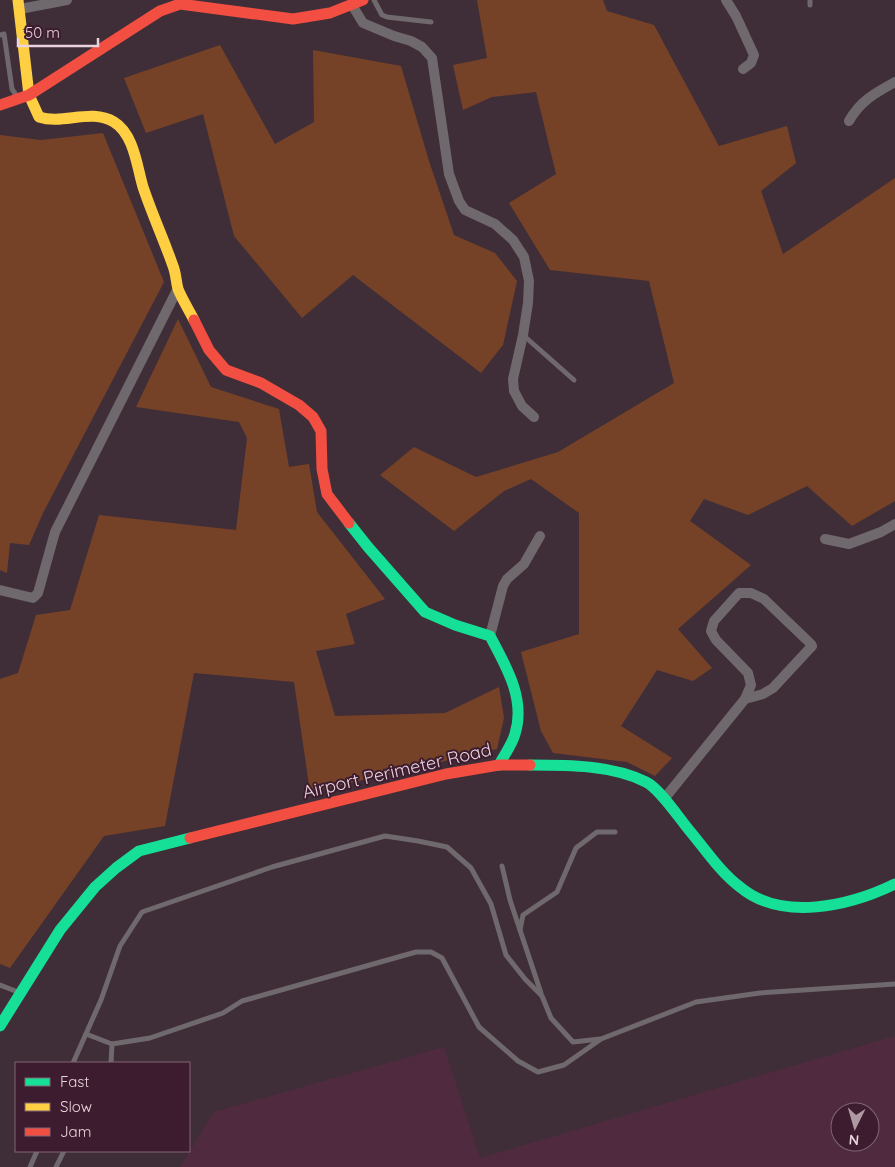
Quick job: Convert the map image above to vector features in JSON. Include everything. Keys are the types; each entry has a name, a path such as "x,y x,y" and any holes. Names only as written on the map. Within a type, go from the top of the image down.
{"street":[{"path":"68,0 19,5 24,97 39,117 48,120 90,116 103,118 115,122 124,132 132,145 143,187 168,251 178,288 209,350 226,370 261,383 299,405 313,418 321,430 322,469 328,494 368,547 424,612 455,625 490,636"},
{"path":"0,104 24,97 106,48 160,11 180,4 293,19 330,13 363,0"},
{"path":"726,0 736,16 754,55 751,63 743,68"},
{"path":"352,5 363,23 394,36 411,40 422,47 432,58 449,174 459,201 465,210 495,224 512,240 524,257 529,281 523,335 513,379 514,391 522,406 534,417"},
{"path":"849,122 856,108 874,94 895,82"},
{"path":"0,590 27,598 33,598 38,593 56,532 178,288"},
{"path":"825,539 849,544 881,532 895,524"},
{"path":"499,765 516,731 518,697 514,681 490,636 506,578 524,564 540,536"},
{"path":"664,799 744,699 751,685 748,673 716,640 711,631 714,621 739,593 751,593 764,599 812,646 773,688 763,694 744,699"},
{"name":"Airport Perimeter Road","path":"0,1026 74,910 94,886 139,851 446,774 499,765 576,766 623,774 648,783 664,799 714,861 740,888 772,905 794,908 833,905 879,892 895,884"}],"lane":[{"path":"374,0 382,14 388,18 431,22"},
{"path":"0,35 4,34 12,89 24,97"},
{"path":"523,335 574,380"},
{"path":"520,930 523,915 556,892 576,848 597,832 616,832"},
{"path":"73,1062 101,1000 120,946 142,912 272,867 385,836 447,848 472,868 491,904 506,955 525,979 542,996"},
{"path":"502,866 510,900 542,996 551,1018 573,1042 600,1039 696,1002 760,993 895,984"},
{"path":"86,1034 112,1044 150,1038 223,1013 242,1001 416,952 431,952 442,958 479,1027 518,1061 538,1072 564,1065 600,1039"},
{"path":"0,985 21,993"},
{"path":"111,1062 112,1044"},
{"path":"30,1167 37,1152"},
{"path":"56,1167 64,1152"}],"shaded area":[{"path":"477,0 603,0 607,11 654,25 719,146 787,126 796,163 761,191 783,254 895,178 895,501 852,526 807,486 748,515 704,499 690,521 751,565 678,629 712,668 693,681 657,670 621,726 672,758 655,776 627,762 553,753 541,731 521,652 579,634 579,513 531,479 504,491 454,531 380,475 414,447 476,477 558,452 674,383 649,281 550,270 509,203 556,174 536,92 492,97 463,110 453,65 487,58"},
{"path":"220,45 275,144 314,122 313,50 401,66 429,161 454,235 495,253 517,281 503,345 481,373 353,275 302,318 234,236 203,114 146,133 124,78"},
{"path":"103,133 164,282 43,513 29,545 10,543 7,573 0,570 0,135 41,140"},
{"path":"178,319 211,387 279,409 289,467 309,464 317,512 385,599 346,614 355,644 316,651 335,716 445,713 499,687 504,718 497,749 310,792 294,682 194,673 165,826 104,836 10,968 0,964 0,679 18,673 36,615 70,610 99,515 236,530 247,438 239,422 136,407"},
{"path":"895,1036 895,1167 180,1167 214,1112 444,1047 480,1158"}],"traffic: fast":[{"path":"349,523 425,612 455,625 490,636 513,683 518,708 518,721 514,738 499,765"},
{"path":"530,765 604,769 633,776 646,782 663,797 726,874 740,887 757,898 776,904 816,907 858,899 895,884"},
{"path":"0,1026 60,930 95,887 139,851 190,838"}],"traffic: slow":[{"path":"18,0 29,95 39,117 58,119 96,116 105,118 121,127 134,152 143,187 174,269 178,289 194,320"}],"traffic: jam":[{"path":"0,105 29,95 160,11 180,4 293,19 330,13 363,0"},
{"path":"194,320 209,350 226,370 261,383 299,405 313,417 321,431 322,469 327,494 349,523"},
{"path":"190,838 446,774 499,765 530,765"}]}
